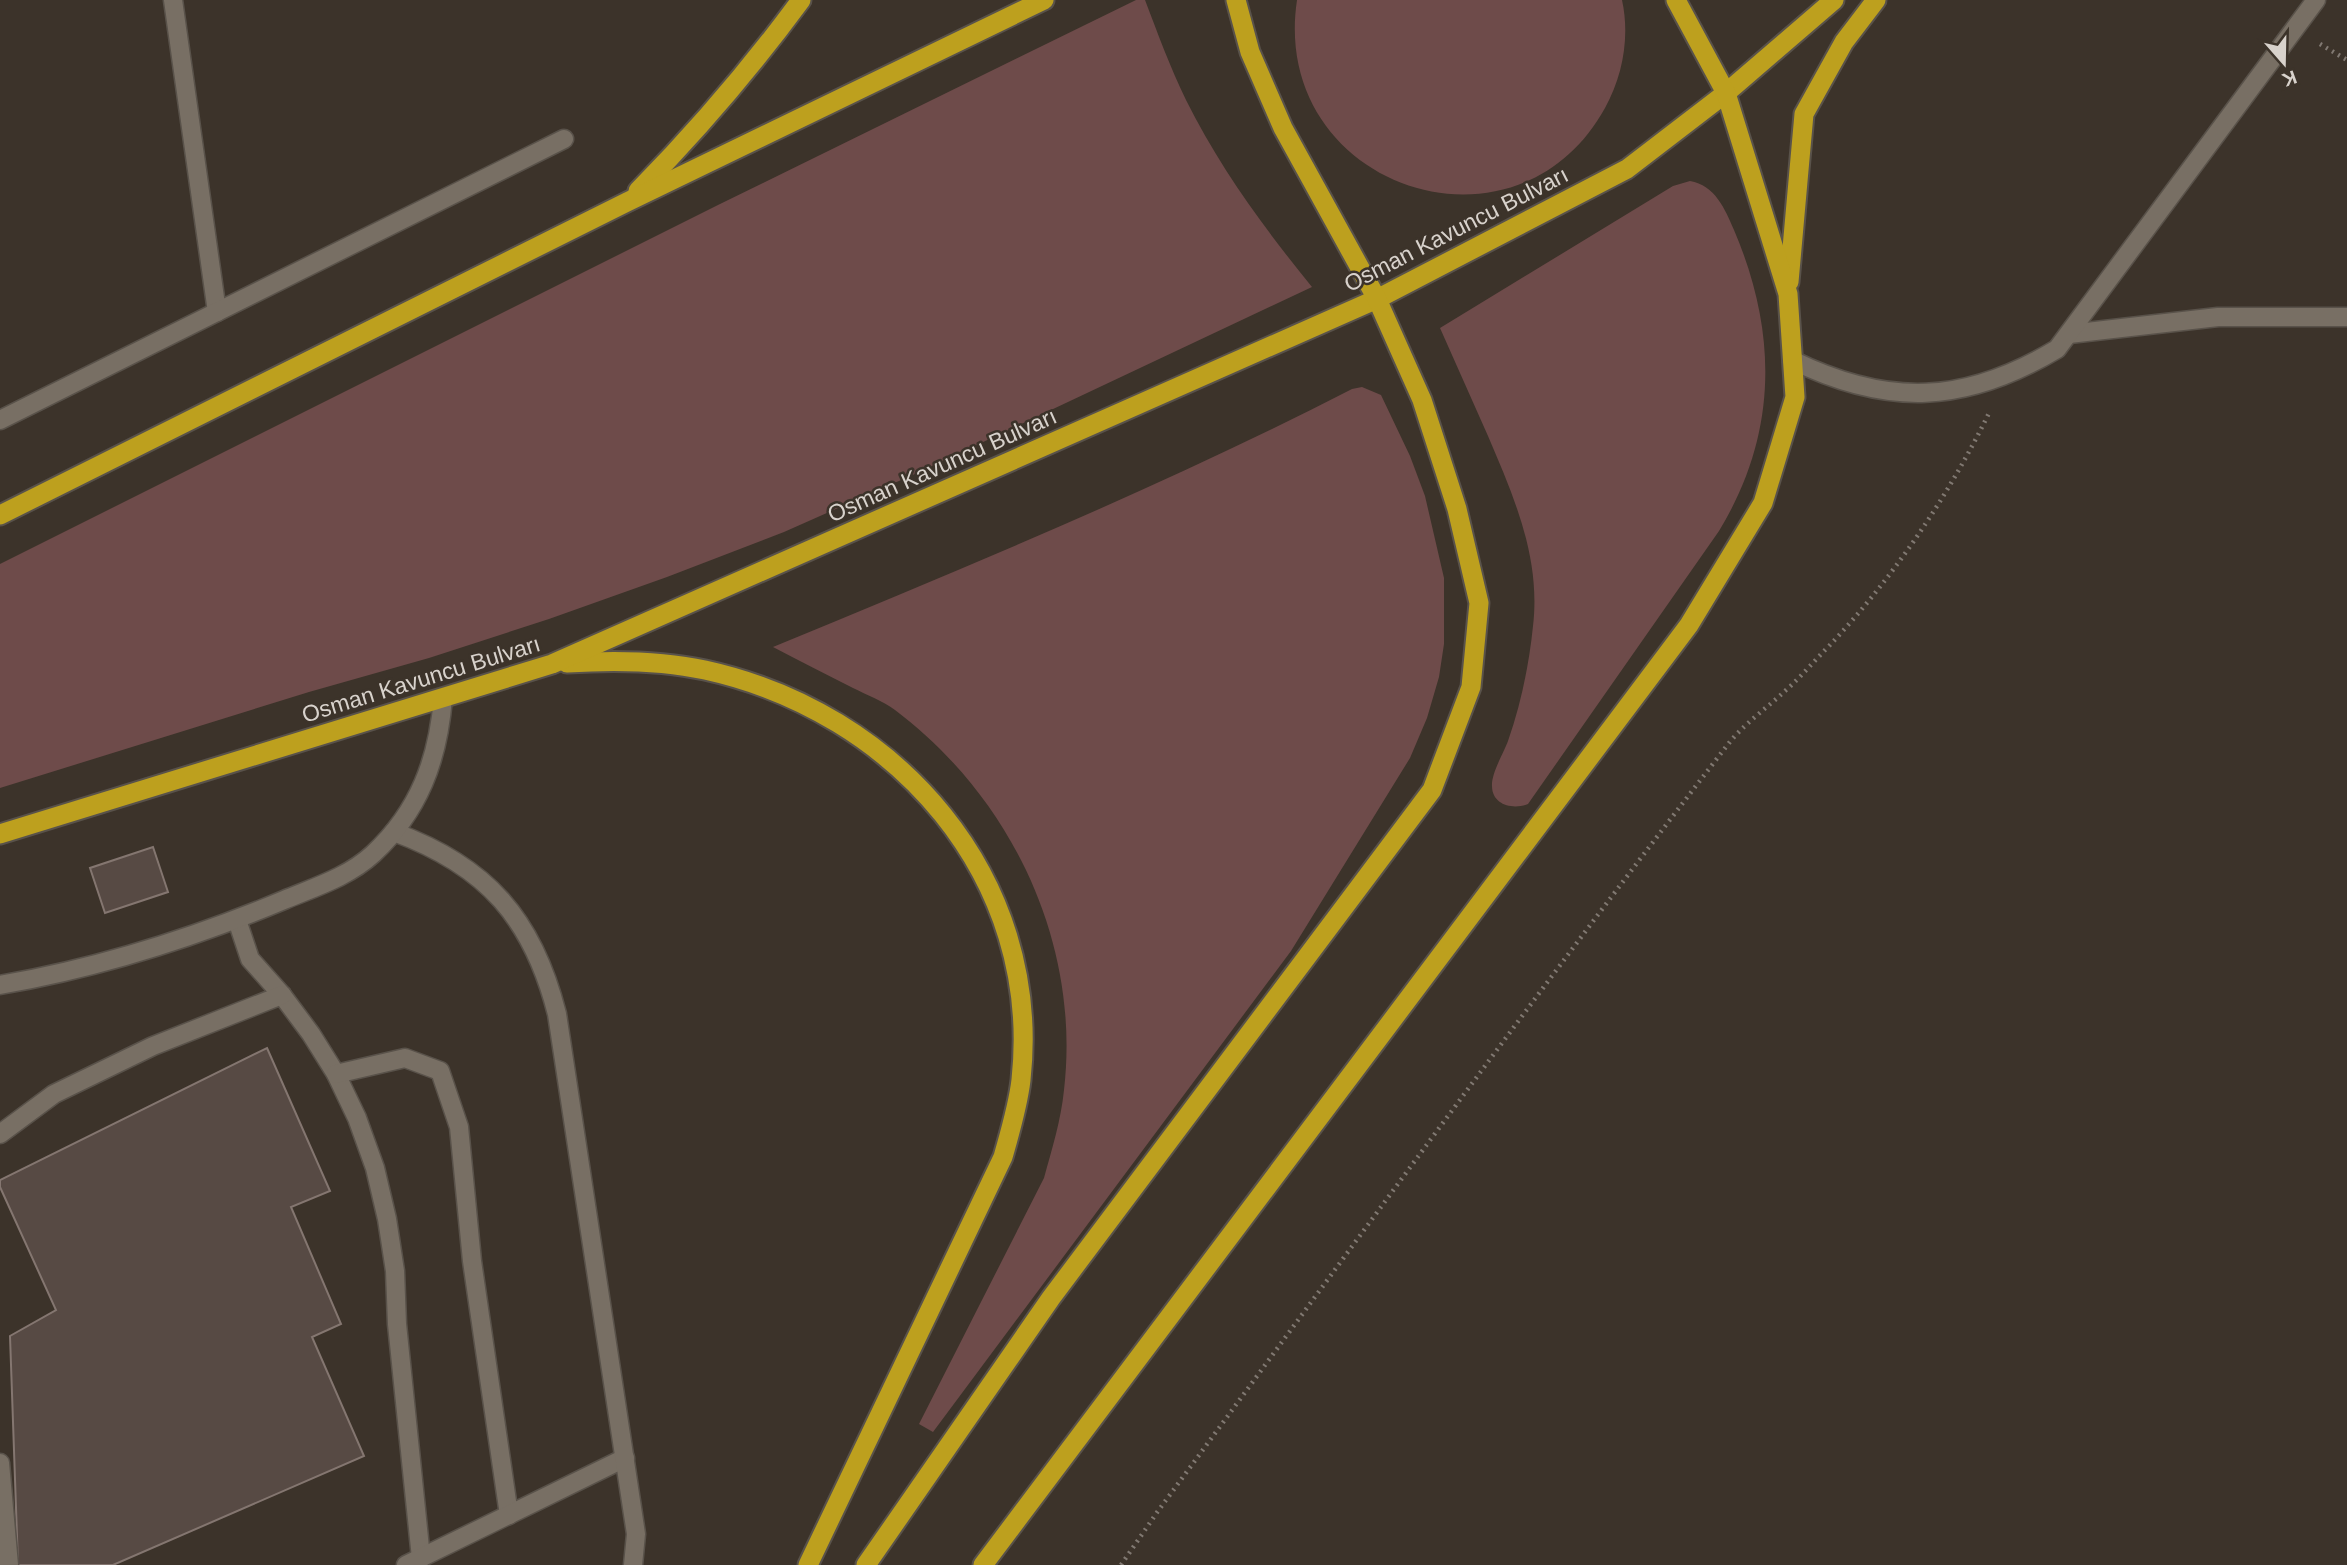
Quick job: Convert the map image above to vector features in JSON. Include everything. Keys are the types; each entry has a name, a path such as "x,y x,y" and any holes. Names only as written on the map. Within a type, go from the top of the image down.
{"highway":[{"path":"627,202 690,139 747,71 800,0"},
{"path":"0,514 627,202 1044,0"},
{"path":"866,1565 1051,1298 1432,790 1471,687 1479,604 1457,509 1422,400 1377,299 1283,128 1250,52 1236,0"},
{"path":"1675,0 1726,93 1788,293"},
{"name":"Osman Kavuncu Bulvarı","path":"0,834 552,664 1377,299 1627,169 1726,93 1834,0"},
{"path":"983,1565 1689,625 1763,503 1795,397 1788,293 1804,114 1844,43 1875,0"},
{"path":"552,664 603,660 653,662 704,670 753,683 840,723 914,781 945,815 969,849 988,885 1010,945 1022,1005 1024,1044 1015,1117 1003,1157 808,1565"}],"street":[{"path":"173,0 217,312"},
{"path":"1792,360 1821,375 1852,385 1884,392 1917,394 1978,386 2006,377 2057,349 2316,0"},
{"path":"0,420 564,139"},
{"path":"2069,334 2218,317 2347,317"},
{"path":"0,985 99,963 179,940 237,920 348,873 394,832 412,807 435,755 443,698"},
{"path":"394,832 452,857 500,898 537,951 549,982 557,1014 636,1534 633,1565"},
{"path":"237,920 250,959 282,995 336,1074 357,1118 375,1168 395,1271 414,1561 625,1458"},
{"path":"0,1134 66,1088 153,1046 282,995"},
{"path":"336,1074 405,1058 440,1071 459,1127 472,1261 509,1515"},
{"path":"0,1463 9,1565"}],"path":[{"path":"1121,1565 1504,1039 1733,738 1788,689 1838,636 1885,580 1928,520 1956,474 2006,377"}],"shaded area":[{"path":"1136,0 1145,0 1180,88 1213,150 1260,220 1312,287 926,469 784,532 667,577 429,658 309,692 0,788 0,564 720,204"},
{"path":"1297,0 1622,0 1625,28 1623,56 1616,83 1605,108 1565,158 1515,186 1461,195 1407,185 1358,159 1321,118 1299,65"},
{"path":"1690,181 1706,187 1723,206 1748,269 1759,307 1765,383 1761,420 1752,458 1719,531 1528,804 1510,806 1496,798 1492,781 1513,727 1527,670 1533,626 1533,576 1516,505 1440,328 1673,186"},
{"path":"1362,387 1381,395 1410,456 1425,496 1444,578 1444,644 1439,677 1427,718 1410,758 1291,951 933,1432 919,1424 1044,1178 1064,1090 1066,1035 1061,981 1049,929 1030,878 1004,830 973,786 937,746 895,710 773,647 1138,492 1352,389"}],"building":[{"path":"153,847 168,892 105,913 90,868"},
{"path":"267,1048 330,1191 291,1207 341,1324 312,1337 364,1456 113,1565 18,1565 10,1336 56,1310 0,1187 0,1180"}]}
